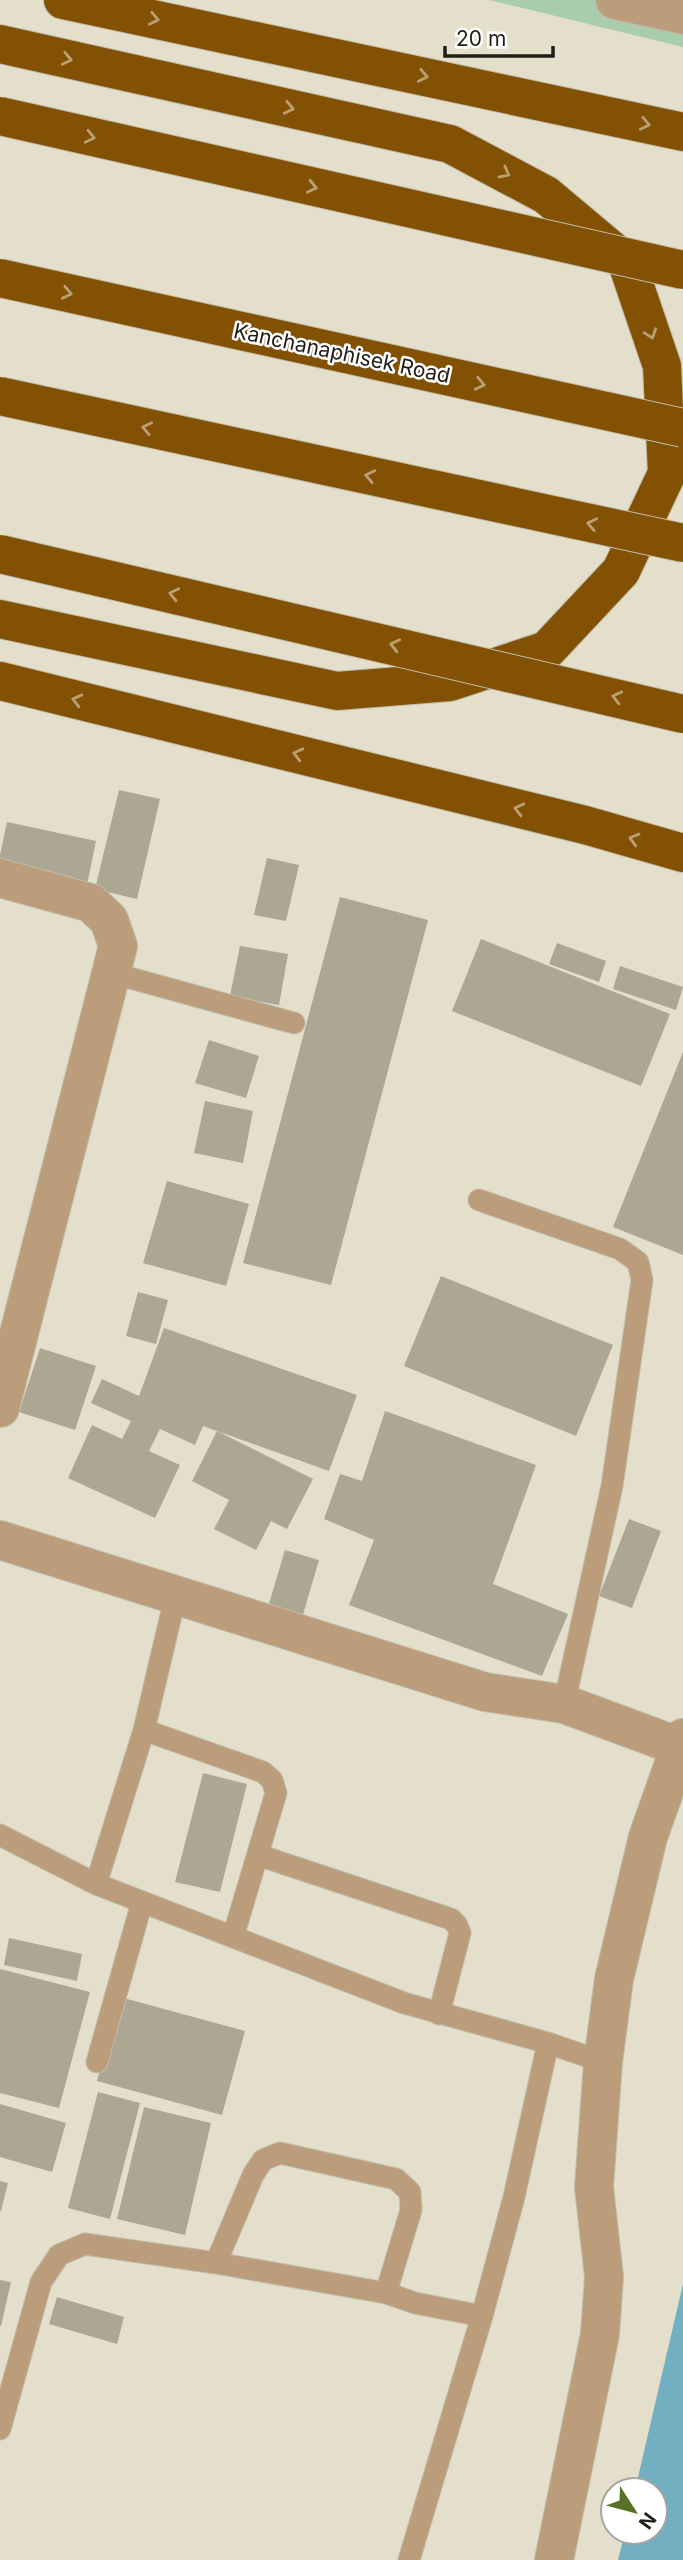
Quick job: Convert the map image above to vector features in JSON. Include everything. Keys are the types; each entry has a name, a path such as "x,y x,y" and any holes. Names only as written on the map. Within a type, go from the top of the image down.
{"highway":[{"path":"63,0 683,132"},
{"path":"0,44 450,144 546,195 627,263 662,366 667,473 621,571 547,650 450,682 337,691 0,619"},
{"path":"0,117 683,270"},
{"name":"Kanchanaphisek Road","path":"0,278 683,428"},
{"path":"0,396 683,543"},
{"path":"0,554 574,686 683,714"},
{"path":"0,681 585,825 683,853"}],"street":[{"path":"615,0 683,15"},
{"path":"0,878 91,903 109,920 118,946 0,1408"},
{"path":"0,1540 485,1692 564,1704 682,1743 648,1837 614,1979 603,2062 594,2187 604,2277 600,2334 554,2560"}],"lane":[{"path":"111,973 294,1023"},
{"path":"478,1200 620,1249 638,1262 642,1280 612,1486 564,1704"},
{"path":"96,1884 144,1730 176,1594"},
{"path":"144,1730 263,1772 272,1780 276,1793 233,1937"},
{"path":"0,1835 96,1884 404,2003 548,2043 603,2062"},
{"path":"258,1855 451,1919 460,1933 439,2014"},
{"path":"97,2062 142,1902"},
{"path":"409,2560 482,2316 514,2197 548,2043"},
{"path":"216,2263 253,2175 263,2160 280,2153 396,2179 410,2192 411,2210 386,2293"},
{"path":"0,2429 41,2282 60,2255 85,2244 216,2263 386,2293 415,2303 482,2316"}],"green space":[{"path":"489,0 683,0 683,47"}],"water":[{"path":"683,2284 683,2560 618,2560 622,2546 669,2546 669,2476 638,2476"}],"building":[{"path":"119,790 160,799 137,899 95,889"},
{"path":"7,822 96,841 87,885 0,867"},
{"path":"267,858 299,865 286,921 254,915"},
{"path":"340,897 428,920 331,1285 243,1263"},
{"path":"481,939 670,1014 641,1086 452,1011"},
{"path":"557,943 606,961 599,982 549,964"},
{"path":"240,946 288,954 279,1005 230,996"},
{"path":"620,966 683,987 676,1010 613,989"},
{"path":"209,1040 259,1056 246,1098 195,1083"},
{"path":"683,1052 683,1255 613,1227"},
{"path":"205,1101 253,1111 243,1163 194,1153"},
{"path":"167,1181 249,1204 226,1286 143,1263"},
{"path":"441,1276 613,1345 576,1436 404,1366"},
{"path":"138,1292 168,1300 156,1344 126,1336"},
{"path":"164,1328 357,1395 329,1471 203,1426 195,1445 160,1429 149,1451 180,1465 155,1518 68,1478 92,1425 122,1439 131,1421 91,1403 102,1379 139,1396"},
{"path":"40,1348 96,1366 75,1430 19,1412"},
{"path":"385,1411 536,1465 493,1584 568,1614 542,1676 349,1605 374,1540 324,1519 340,1474 362,1481"},
{"path":"217,1431 313,1479 287,1529 271,1521 256,1550 214,1529 229,1500 192,1481"},
{"path":"629,1519 661,1531 632,1608 599,1596"},
{"path":"285,1550 319,1560 302,1618 268,1607"},
{"path":"203,1773 247,1784 220,1892 175,1882"},
{"path":"9,1938 82,1954 77,1981 4,1965"},
{"path":"0,1969 90,1992 59,2108 0,2093"},
{"path":"120,1997 245,2031 222,2115 97,2081"},
{"path":"98,2092 140,2103 110,2219 68,2208"},
{"path":"0,2104 66,2123 52,2172 0,2157"},
{"path":"144,2107 211,2123 185,2235 117,2219"},
{"path":"0,2181 8,2183 1,2211 0,2211"},
{"path":"0,2280 11,2282 1,2326 0,2326"},
{"path":"57,2297 124,2317 117,2344 49,2324"}]}
